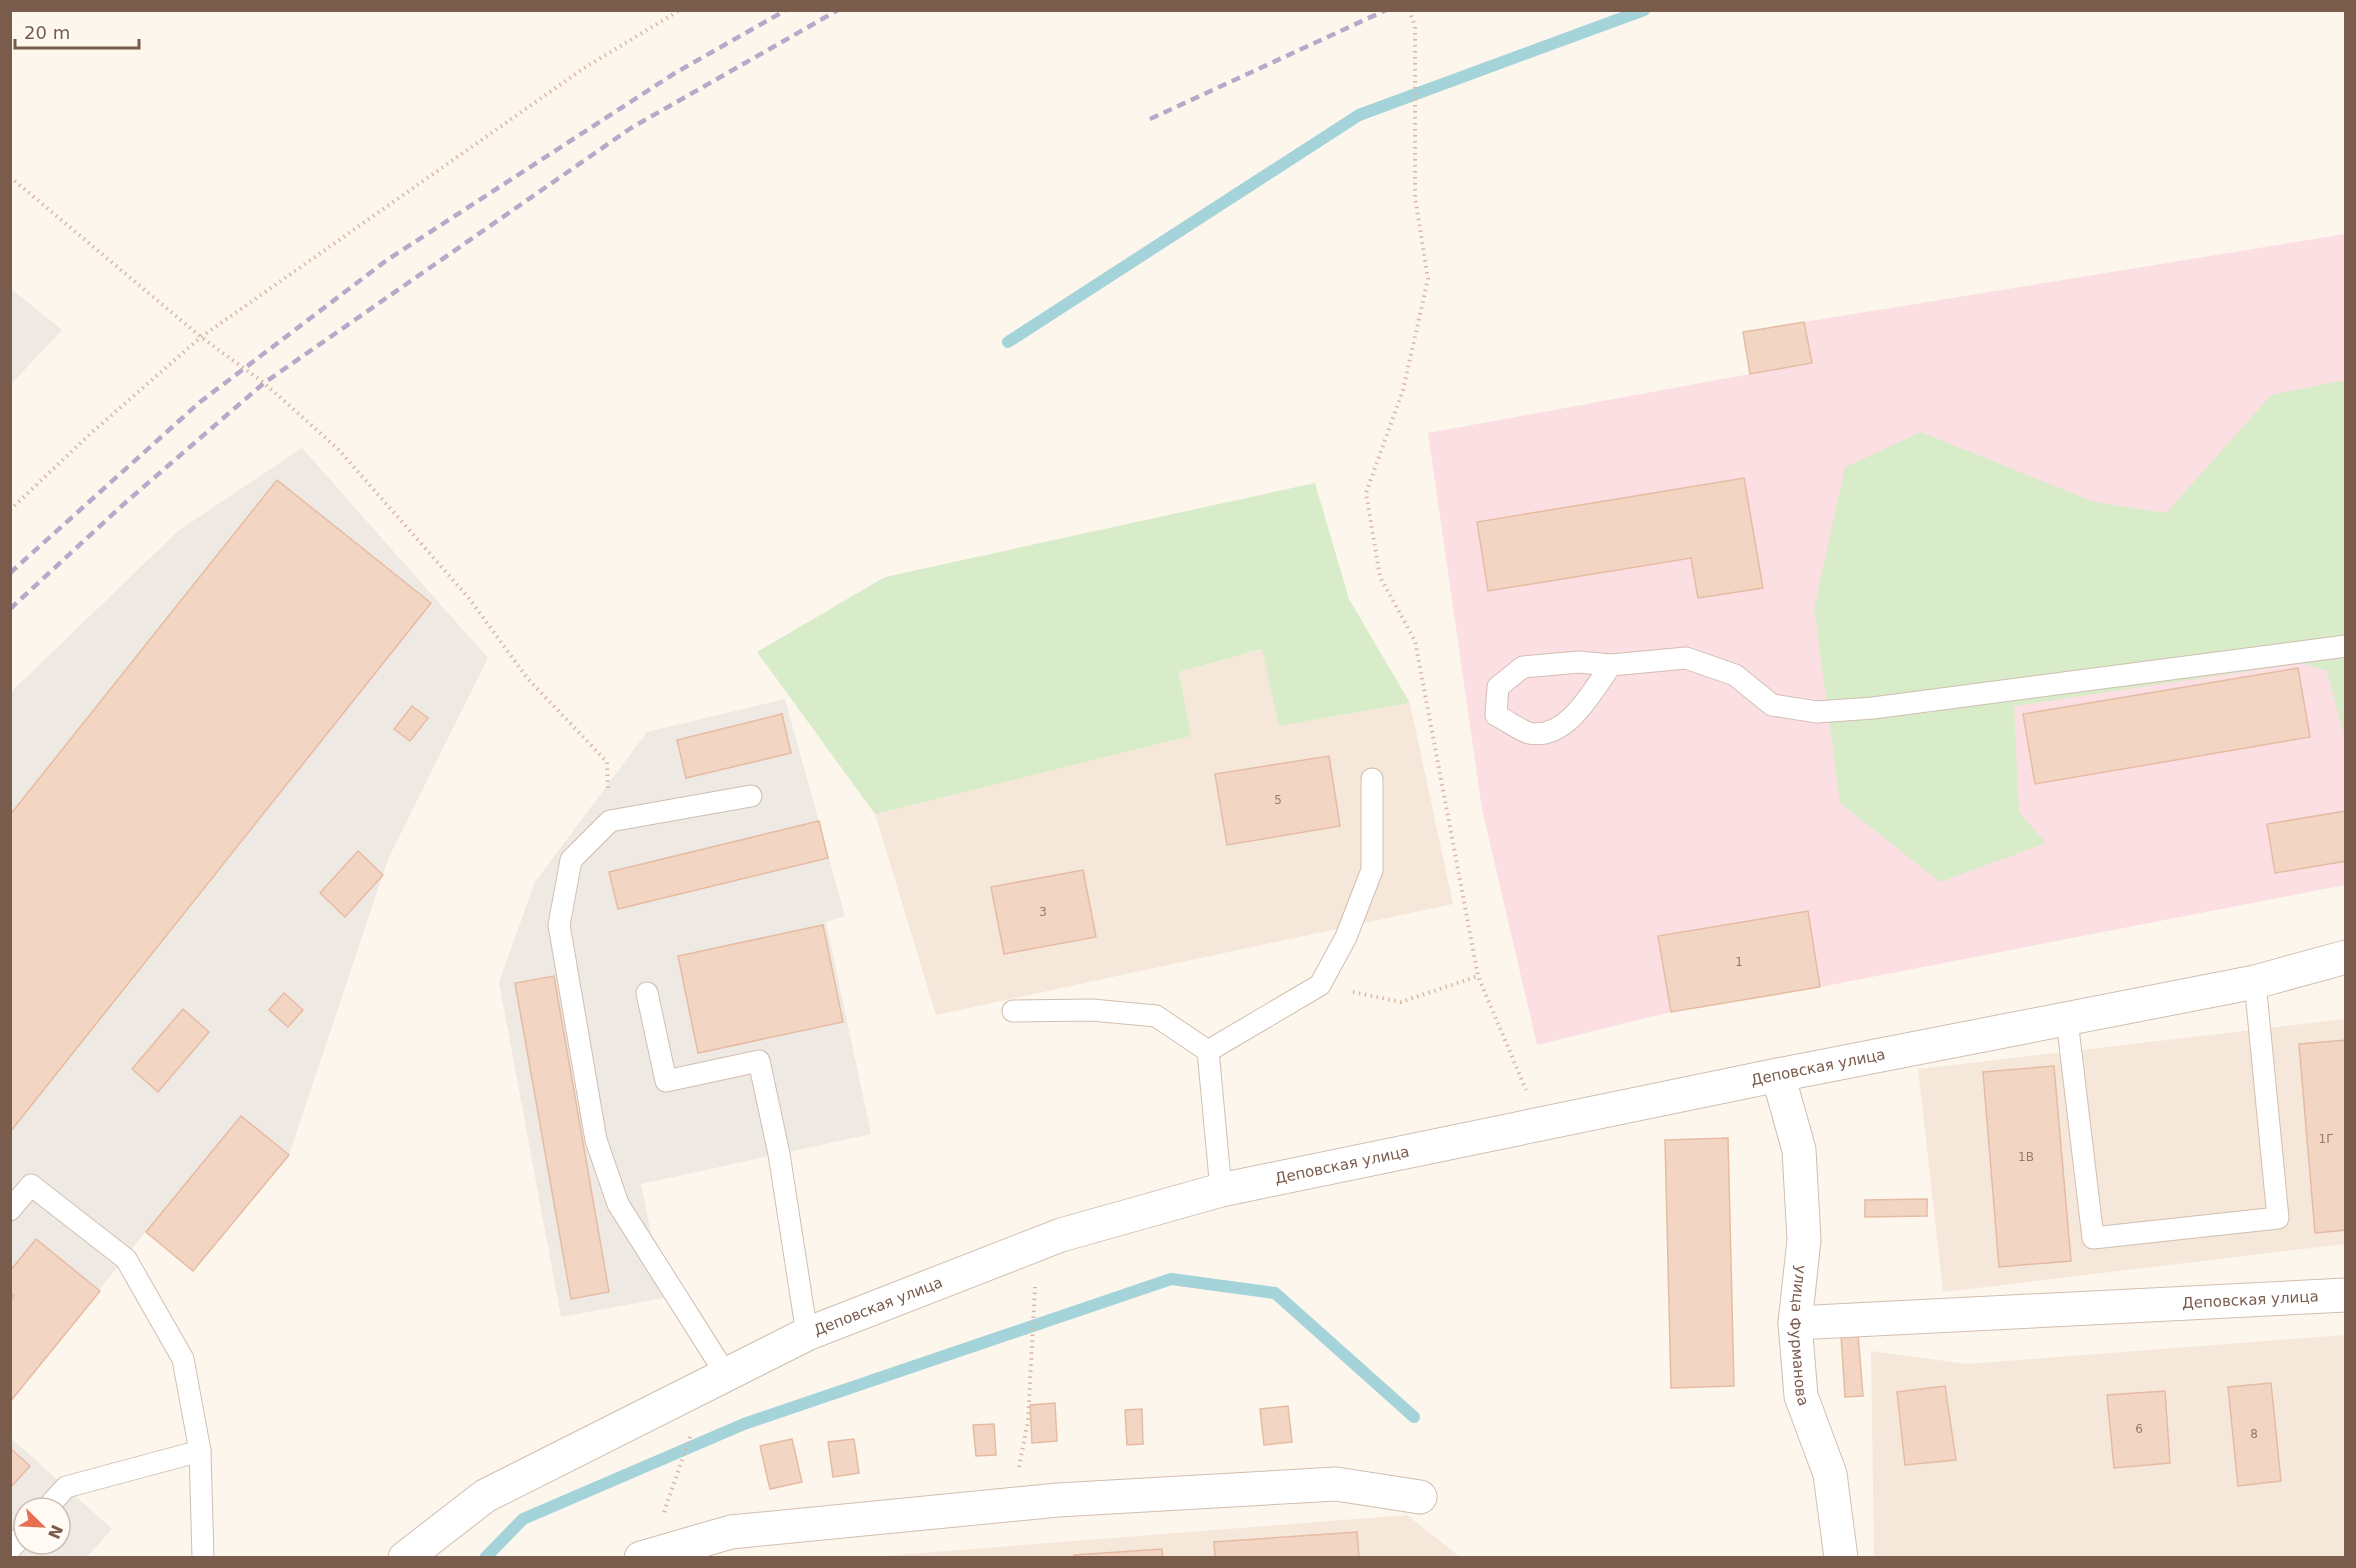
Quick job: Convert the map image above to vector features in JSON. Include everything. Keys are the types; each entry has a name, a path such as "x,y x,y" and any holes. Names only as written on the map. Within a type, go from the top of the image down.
{"street":[{"name":"Деповская улица","path":"405,1557 485,1496 718,1381 807,1334 1061,1235 1221,1190 1778,1075 2255,982 2346,957"},
{"name":"улица Фурманова","path":"1778,1075 1799,1150 1804,1240 1795,1323 1801,1396 1830,1474 1841,1557"},
{"name":"Деповская улица","path":"1795,1323 2346,1295"},
{"path":"646,1555 731,1532 1070,1499 1336,1484 1420,1497"}],"lane":[{"path":"1611,665 1585,702 1557,730 1530,733 1496,715 1498,687 1523,667 1579,662 1611,665 1686,658 1735,675 1772,705 1817,712 1873,708 2346,646"},
{"path":"1208,1052 1320,985 1346,937 1372,870 1372,779"},
{"path":"718,1381 618,1204 596,1140 560,925 572,860 610,821 751,796"},
{"path":"2067,1020 2093,1238 2278,1218 2255,982"},
{"path":"647,993 666,1081 759,1061 779,1154 807,1334"},
{"path":"1013,1011 1092,1010 1156,1016 1208,1052 1221,1190"},
{"path":"10,1210 31,1185 126,1259 183,1359 201,1451 203,1557"},
{"path":"58,1496 66,1487 201,1451"}],"path":[{"path":"10,510 90,434 201,337 584,68 680,10"},
{"path":"1409,10 1414,26 1414,197 1428,279 1403,390 1366,493 1380,577 1415,641 1479,976 1540,1124"},
{"path":"10,177 201,337 264,383 338,449 468,597 528,679 607,762 610,821"},
{"path":"1320,985 1401,1002 1479,976"},
{"path":"984,1507 1019,1469 1028,1422 1034,1290 1061,1235"},
{"path":"646,1555 718,1381"}],"shaded area":[{"path":"2345,234 2345,885 1820,987 1808,911 1658,937 1671,1012 1537,1045 1482,809 1428,433 1750,374 1743,332"},
{"path":"10,288 62,330 11,384 10,384"},
{"path":"302,448 488,658 388,859 289,1155 193,1271 145,1232 11,1402 11,692 178,531"},
{"path":"1263,649 1279,726 1410,703 1453,904 936,1015 875,814 1191,736 1179,672"},
{"path":"785,699 845,916 826,922 871,1134 641,1184 664,1298 561,1317 499,982 535,882 647,732"},
{"path":"2345,1019 2345,1244 1943,1292 1918,1069"},
{"path":"2345,1335 2345,1557 1874,1557 1871,1351 1967,1364"},
{"path":"10,1437 112,1529 87,1557 11,1557"},
{"path":"1407,1515 1460,1557 857,1558"}],"green space":[{"path":"2345,380 2346,744 2327,671 2303,663 2014,706 2019,812 2046,843 1940,882 1840,803 1814,608 1845,467 1921,432 2094,502 2166,513 2271,395"},
{"path":"1315,483 1349,599 1410,703 1279,726 1262,649 1179,672 1191,736 875,814 757,652 885,577"}],"building":[{"path":"1804,322 1812,363 1750,374 1743,332"},
{"path":"1744,478 1763,588 1698,598 1691,558 1488,591 1477,522"},
{"path":"277,480 431,603 10,1132 10,815"},
{"path":"2298,668 2310,737 2035,784 2023,714"},
{"path":"412,706 428,718 410,741 394,729"},
{"path":"782,714 791,753 686,778 677,740"},
{"path":"1329,756 1340,826 1227,845 1215,774"},
{"path":"2346,811 2346,861 2275,873 2267,824"},
{"path":"819,821 828,858 618,909 609,872"},
{"path":"358,851 383,875 345,917 320,893"},
{"path":"1083,870 1096,937 1004,954 991,887"},
{"path":"1808,911 1820,987 1671,1012 1658,936"},
{"path":"823,925 843,1022 698,1053 678,956"},
{"path":"554,976 609,1292 571,1299 515,983"},
{"path":"284,993 303,1010 288,1027 269,1010"},
{"path":"183,1009 209,1032 158,1092 132,1069"},
{"path":"2346,1040 2346,1230 2315,1233 2299,1044"},
{"path":"2054,1066 2071,1261 1999,1267 1983,1072"},
{"path":"241,1116 289,1155 193,1271 146,1232"},
{"path":"1728,1138 1734,1386 1671,1388 1665,1140"},
{"path":"1927,1199 1927,1216 1865,1217 1865,1200"},
{"path":"36,1239 100,1291 10,1402 10,1301 14,1296 10,1293 10,1271"},
{"path":"1858,1334 1863,1396 1845,1397 1841,1335"},
{"path":"2271,1383 2281,1481 2238,1486 2228,1387"},
{"path":"1945,1386 1956,1460 1905,1465 1897,1392"},
{"path":"2165,1391 2170,1463 2114,1468 2107,1395"},
{"path":"1055,1403 1057,1441 1032,1443 1030,1405"},
{"path":"1288,1406 1292,1442 1264,1445 1260,1409"},
{"path":"1142,1409 1143,1444 1127,1445 1125,1410"},
{"path":"994,1424 996,1455 976,1456 973,1425"},
{"path":"792,1439 802,1482 770,1489 760,1446"},
{"path":"854,1439 859,1473 833,1477 828,1442"},
{"path":"10,1448 30,1466 10,1488"},
{"path":"1357,1532 1359,1558 1215,1558 1214,1542"},
{"path":"1162,1549 1163,1558 1074,1558 1074,1555"}],"waterway":[{"path":"1008,342 1359,115 1644,10"},
{"path":"485,1558 523,1519 744,1424 1171,1279 1275,1293 1414,1417"}],"railway":[{"path":"10,573 200,402 387,260 675,73 786,10"},
{"path":"10,609 126,502 264,383 631,128 838,10"},
{"path":"1150,119 1386,10"}]}
